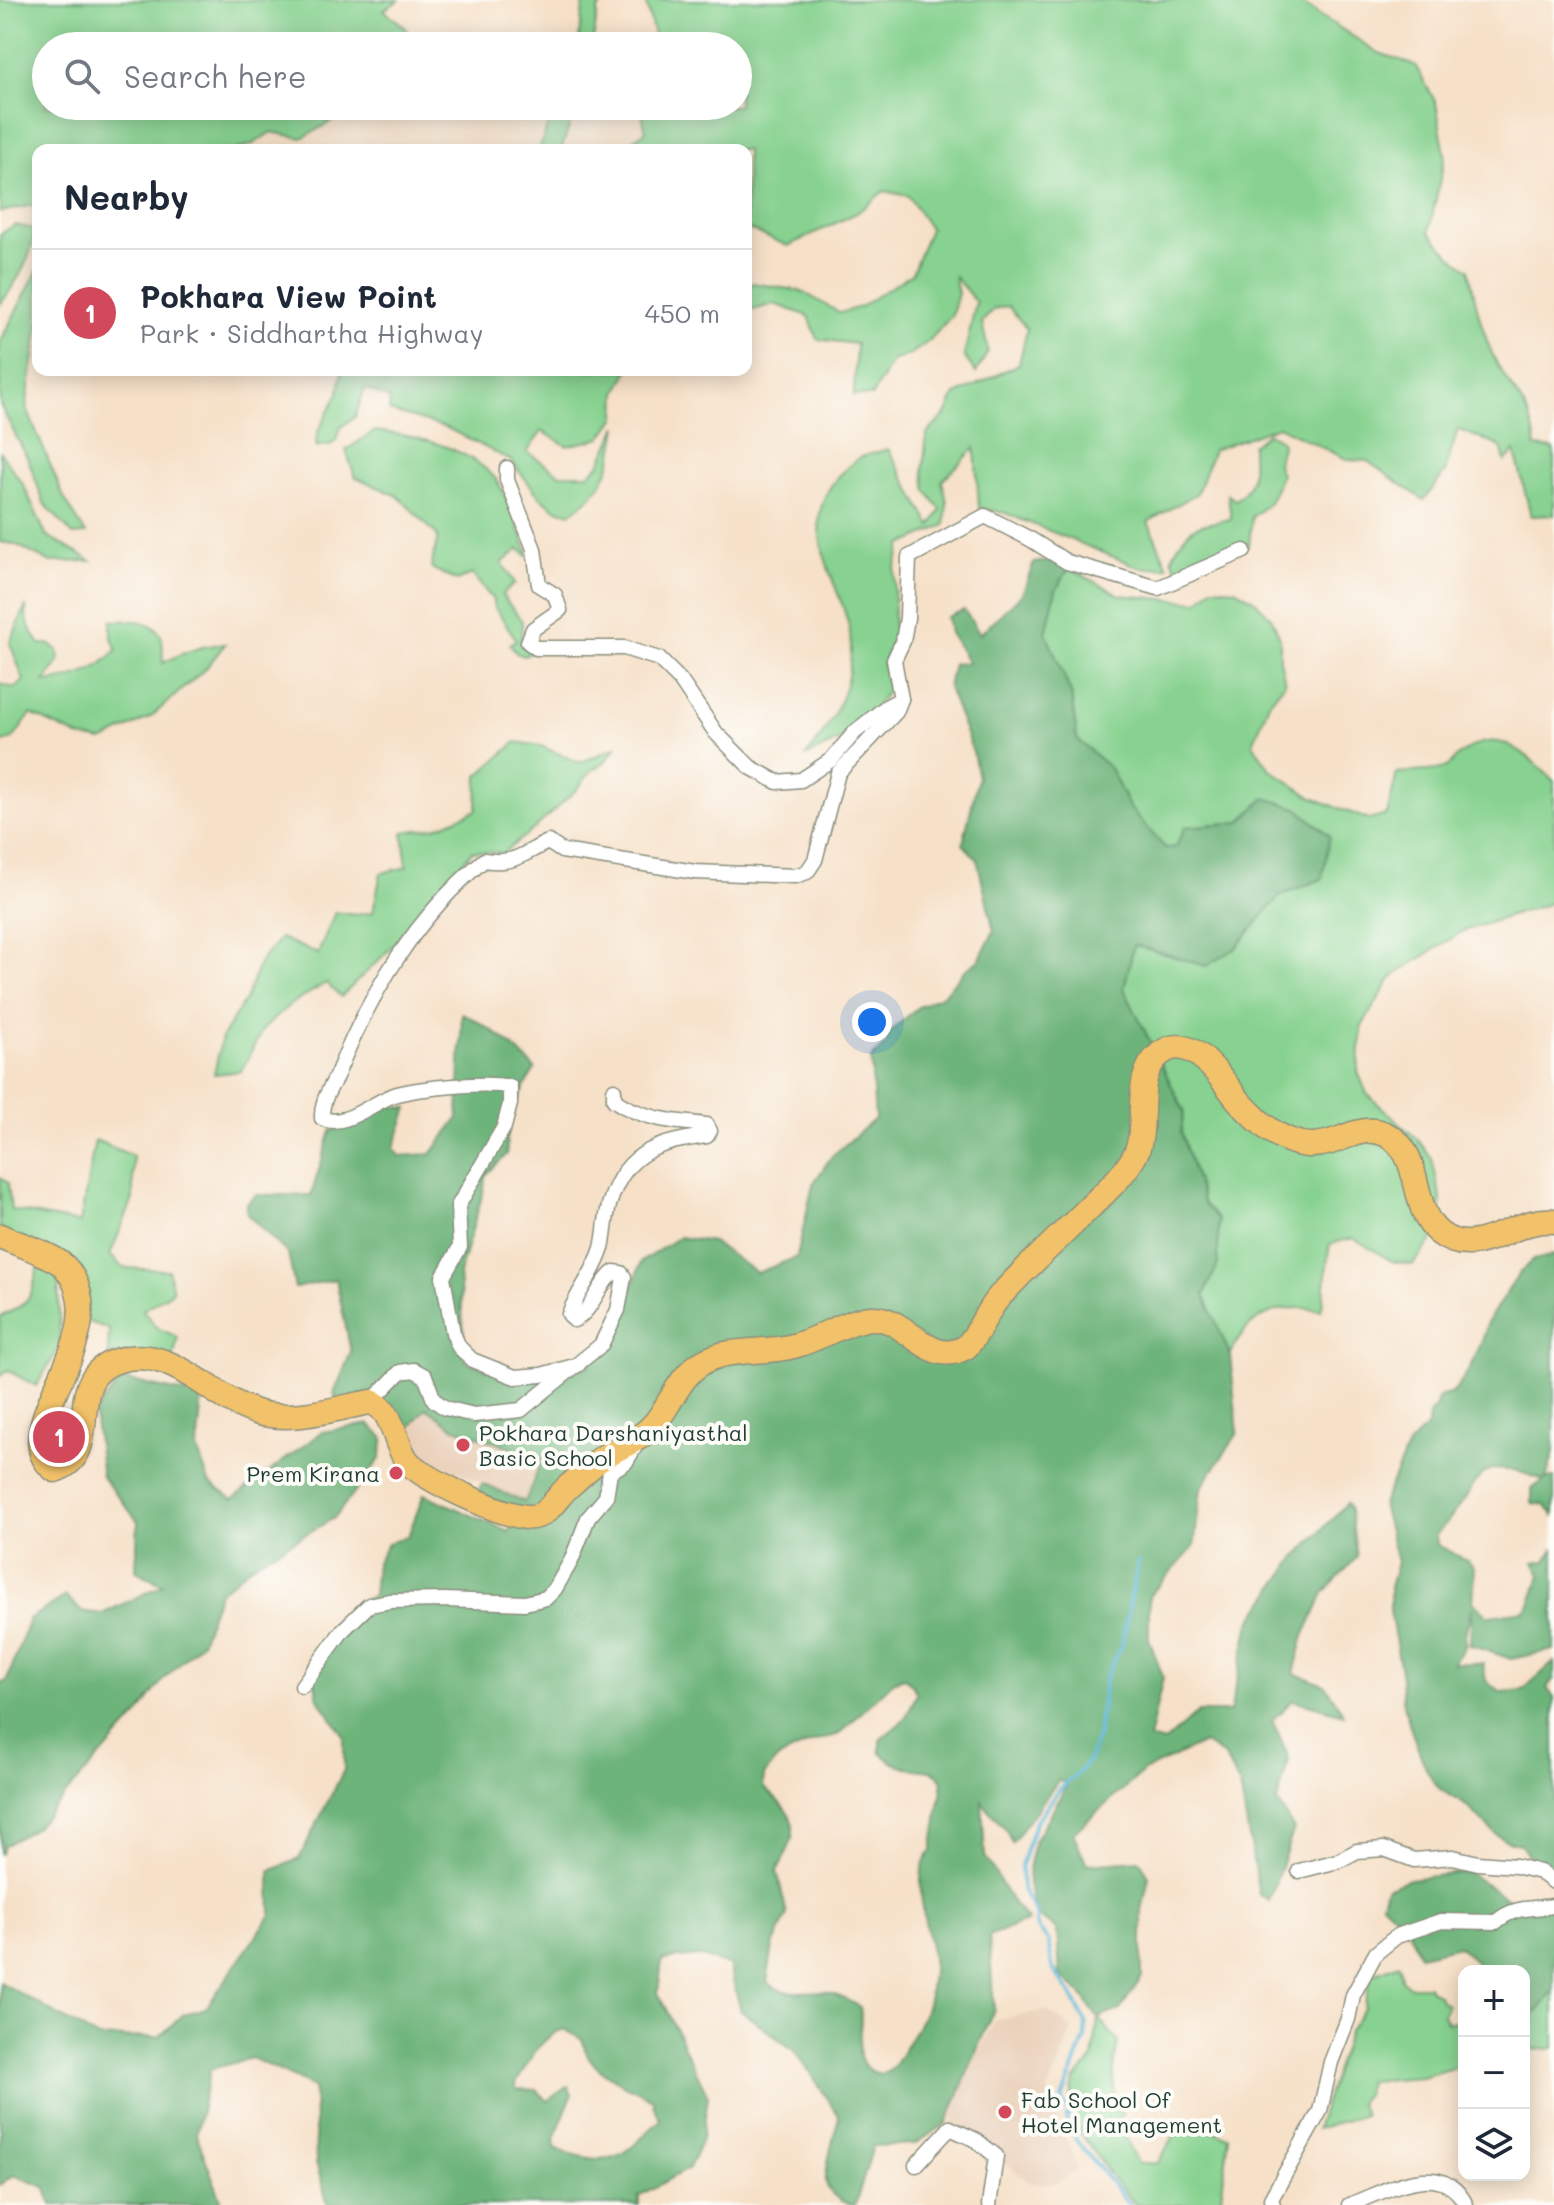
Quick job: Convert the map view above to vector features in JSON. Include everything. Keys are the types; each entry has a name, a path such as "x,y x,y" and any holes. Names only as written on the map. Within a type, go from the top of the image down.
{"highway":[{"path":"0,1236 64,1265 75,1283 76,1308 72,1333 35,1393 24,1419 23,1438 32,1457 45,1466 55,1470 69,1466 76,1458 82,1444 85,1394 97,1374 106,1365 135,1357 148,1357 265,1414 302,1415 371,1402 379,1405 385,1410 399,1448 412,1465 436,1482 521,1517 532,1518 542,1515 602,1458 639,1439 698,1365 724,1355 797,1345 855,1322 875,1318 900,1327 938,1352 958,1352 966,1347 998,1298 1108,1189 1131,1162 1140,1141 1145,1081 1155,1059 1169,1049 1186,1049 1202,1057 1254,1115 1270,1129 1293,1142 1319,1146 1362,1132 1386,1134 1410,1163 1425,1215 1438,1232 1449,1239 1463,1243 1479,1242 1535,1222 1554,1221"}],"street":[{"path":"507,468 507,480 534,549 539,585 555,595 560,610 533,629 528,642 536,648 624,648 659,659 680,680 716,733 750,767 777,782 801,780 831,760 855,732 901,699"},
{"path":"578,1365 541,1375 515,1377 472,1360 459,1347 453,1333 443,1277 460,1247 458,1206 504,1127 510,1104 510,1087 495,1082 397,1094 341,1120 330,1122 322,1118 321,1103 334,1081 359,1022 395,958 456,883 484,860 502,863 519,859 548,842 562,851 695,872 795,876 807,872 815,860 838,773 896,712 901,699 894,660 903,641 907,618 909,557 985,516 1067,562 1158,588 1244,551"},
{"path":"371,1402 400,1372 414,1370 425,1376 434,1400 445,1408 474,1415 521,1410 601,1345 618,1310 624,1286 621,1273 614,1272 606,1278 582,1316 574,1320 569,1314 601,1250 610,1199 626,1168 645,1153 671,1141 707,1136 710,1131 707,1125 636,1113 614,1100 614,1090"},
{"path":"302,1686 343,1630 369,1605 390,1601 445,1600 525,1603 546,1598 555,1589 571,1561 588,1518 606,1497 610,1472 626,1462 639,1439"},
{"path":"1299,1871 1338,1861 1357,1851 1384,1849 1414,1860 1453,1857 1478,1863 1516,1866 1540,1872 1554,1882"},
{"path":"1273,2205 1271,2199 1320,2111 1331,2062 1348,2019 1353,1995 1376,1953 1397,1936 1441,1921 1496,1922 1519,1908 1554,1906"},
{"path":"916,2165 950,2128 976,2140 996,2156 989,2205"},
{"path":"1349,2205 1424,2178 1440,2180 1451,2186 1460,2193 1466,2205"}],"shaded area":[{"name":"Pokhara Darshaniyasthal Basic School","path":"426,1408 453,1427 543,1459 525,1502 428,1458 406,1433"},
{"name":"Fab School Of Hotel Management","path":"1046,2010 1073,2030 1047,2091 1078,2169 1055,2184 1031,2183 996,2156 950,2128 957,2095 995,2020"}],"green space":[{"path":"0,0 399,0 384,10 407,29 406,32 32,32 32,120 334,120 302,138 271,132 253,144 32,144 32,205 0,212"},
{"path":"584,0 605,0 598,10 594,32 580,32"},
{"path":"645,0 1296,0 1379,53 1415,65 1436,103 1445,155 1429,232 1451,256 1469,269 1487,341 1497,364 1528,414 1535,435 1535,447 1554,449 1554,515 1531,516 1515,451 1505,461 1501,447 1458,429 1445,472 1424,500 1367,461 1348,460 1278,426 1213,450 1197,493 1148,522 1168,567 1141,568 1005,513 979,508 975,448 942,481 947,502 945,525 902,545 895,569 893,640 883,663 888,690 874,709 844,738 805,757 834,715 850,668 848,625 820,538 820,514 828,491 857,459 888,449 931,526 941,510 926,490 923,469 927,434 947,413 954,396 1019,364 1027,329 1008,306 994,309 982,322 988,351 976,373 964,356 976,302 954,276 958,293 952,315 929,341 911,354 892,361 872,396 854,395 856,344 817,339 809,316 774,304 752,310 752,284 801,291 840,313 860,307 912,273 930,229 908,196 884,191 857,213 788,246 752,231 752,144 627,144 646,131 643,120 752,120 752,32 653,32"},
{"path":"550,120 571,120 563,144 541,144"},
{"path":"15,225 32,229 31,249 23,269 0,305 0,234"},
{"path":"32,281 32,368 26,407 64,498 86,534 73,535 44,503 28,459 0,405 0,342"},
{"path":"341,376 626,376 617,392 616,417 601,438 567,446 542,431 527,452 560,474 589,474 600,464 618,426 605,476 593,494 571,513 556,509 540,497 510,460 447,428 389,411 390,399 365,388 355,417 341,427 337,439 332,444 316,447 317,434 339,391"},
{"path":"375,431 440,444 470,458 495,478 509,504 530,558 519,549 502,563 515,583 502,595 522,621 521,646 533,652 524,656 516,653 510,644 516,639 493,605 493,600 472,574 457,581 431,568 438,536 398,496 355,477 346,450"},
{"path":"1268,433 1281,440 1277,463 1281,476 1269,503 1252,517 1249,545 1178,572 1172,558 1188,532 1201,525 1231,519 1228,495 1235,500 1247,489 1252,476 1252,445"},
{"path":"0,452 23,484 46,535 91,561 49,562 15,544 0,542"},
{"path":"1056,560 1069,568 1056,590 1046,633 1071,693 1077,739 1110,768 1129,807 1165,848 1176,847 1185,827 1240,822 1265,798 1297,808 1330,836 1322,879 1279,896 1235,949 1206,966 1134,945 1124,989 1184,1111 1181,1133 1204,1204 1218,1220 1218,1264 1204,1295 1230,1355 1238,1433 1201,1488 1194,1547 1149,1596 1149,1639 1163,1677 1149,1739 1164,1743 1198,1712 1230,1712 1250,1623 1292,1562 1347,1503 1350,1510 1357,1557 1324,1593 1304,1636 1294,1673 1325,1685 1344,1714 1293,1700 1272,1720 1289,1758 1277,1802 1294,1829 1269,1901 1259,1895 1240,1786 1224,1756 1204,1743 1144,1771 1073,1833 1087,1864 1139,1860 1149,1876 1142,1911 1142,1977 1120,2010 1098,2018 1081,1994 1060,1974 1057,1930 1037,1915 1028,1884 1035,1840 1069,1782 1058,1781 1012,1843 1006,1830 982,1802 985,1856 1012,1902 1028,1921 989,1936 994,2009 946,2124 915,2144 873,2146 855,2205 837,2198 826,2182 839,2116 796,2052 741,2011 729,1965 698,1956 662,1960 658,1993 708,2096 702,2139 689,2168 639,2196 639,2205 328,2205 316,2162 314,2087 252,2058 210,2069 196,2134 221,2200 217,2205 52,2205 45,2187 14,2175 0,2185 0,1982 98,2038 159,2037 184,2014 206,2008 271,1915 270,1871 299,1859 344,1770 344,1736 318,1698 310,1657 345,1612 373,1595 376,1564 387,1544 408,1536 424,1494 509,1532 516,1516 476,1494 482,1484 525,1502 542,1459 453,1427 426,1408 406,1433 383,1409 339,1405 334,1394 351,1352 336,1279 295,1288 288,1254 247,1214 247,1203 256,1195 311,1195 331,1131 386,1106 408,1108 394,1148 399,1156 431,1154 458,1119 462,1013 501,1037 535,1069 514,1110 508,1130 507,1154 485,1176 459,1274 466,1361 516,1380 586,1367 617,1334 641,1262 679,1237 712,1242 757,1273 797,1257 813,1184 832,1156 875,1119 871,1059 886,1044 890,1032 918,1007 943,995 964,971 979,960 994,931 977,859 963,844 978,778 973,752 948,688 953,664 968,663 950,633 947,617 964,610 980,634 1022,594 1034,563","holes":["903,1677 912,1684 917,1694 905,1719 880,1740 880,1751 899,1766 932,1772 943,1781 932,1851 925,1860 921,1887 932,1958 929,1995 921,2020 896,2063 881,2074 862,2063 860,2007 829,1993 780,1990 767,1982 773,1946 787,1915 777,1871 790,1845 793,1826 784,1809 763,1787 764,1775 777,1759 839,1734 893,1682","564,2029 583,2040 586,2052 601,2070 654,2100 661,2120 637,2143 615,2157 595,2159 555,2148 555,2137 572,2095 568,2086 547,2101 537,2090 516,2089 515,2085 541,2045"]},
{"path":"1069,568 1120,595 1198,602 1213,587 1236,589 1255,601 1271,617 1280,638 1280,660 1285,683 1269,703 1253,744 1270,769 1313,798 1369,820 1387,815 1397,773 1443,768 1460,754 1488,741 1512,746 1554,781 1554,902 1463,931 1399,972 1391,979 1362,1026 1358,1072 1367,1094 1418,1140 1432,1159 1441,1199 1438,1232 1413,1265 1392,1261 1353,1238 1330,1244 1321,1310 1291,1308 1266,1314 1246,1330 1230,1355 1204,1295 1218,1264 1218,1220 1204,1204 1181,1132 1184,1111 1124,989 1134,945 1205,966 1235,949 1279,896 1322,879 1240,822 1185,827 1176,847 1165,849 1129,807 1110,768 1077,739 1071,693 1046,633 1056,590"},
{"path":"26,606 28,622 37,640 58,650 59,662 44,682 84,673 109,658 117,650 112,638 111,621 139,621 157,630 162,639 163,663 193,650 225,644 206,668 151,717 102,741 80,737 31,714 13,739 0,743 0,684 15,688 24,681 10,643"},
{"path":"516,742 541,746 580,763 616,747 577,789 503,853 472,851 398,941 341,997 326,983 288,1006 263,1029 241,1071 214,1074 222,1037 246,998 260,962 280,938 318,954 335,912 356,915 373,912 381,873 407,867 403,832 437,827 477,810 478,776"},
{"path":"95,1140 133,1156 133,1199 110,1255 123,1268 168,1270 173,1291 143,1310 157,1328 178,1337 173,1359 108,1354 109,1329 80,1319 86,1289 0,1227 0,1178 8,1183 11,1210 80,1223"},
{"path":"1554,1255 1554,1452 1546,1479 1554,1478 1554,1516 1545,1505 1532,1503 1532,1489 1544,1480 1514,1470 1491,1469 1481,1475 1436,1535 1437,1545 1468,1561 1475,1570 1473,1602 1488,1616 1525,1611 1541,1575 1534,1562 1546,1561 1554,1549 1554,1650 1511,1659 1470,1645 1472,1608 1465,1634 1466,1645 1453,1663 1483,1664 1486,1681 1502,1692 1523,1690 1554,1662 1554,1679 1547,1688 1554,1698 1554,1877 1538,1868 1520,1844 1499,1836 1466,1806 1439,1788 1425,1766 1404,1701 1390,1611 1390,1587 1397,1562 1382,1504 1409,1444 1427,1427 1430,1412 1439,1397 1452,1393 1462,1381 1479,1348 1487,1322 1521,1271 1534,1260"},
{"path":"38,1267 58,1276 60,1347 36,1386 7,1370 0,1376 0,1317 28,1299"},
{"path":"122,1379 202,1397 197,1448 209,1482 233,1499 322,1432 369,1424 384,1438 380,1459 334,1518 253,1564 219,1593 201,1642 162,1681 137,1716 36,1827 4,1846 0,1855 0,1684 7,1681 29,1619 66,1596 81,1611 102,1614 163,1585 136,1571 138,1521 102,1477 94,1412"},
{"path":"1467,1872 1517,1905 1554,1902 1554,1990 1539,2010 1530,2017 1530,1965 1477,1965 1459,1946 1419,1955 1407,1927 1382,1903 1386,1888 1410,1879"},
{"path":"1399,1964 1401,1979 1409,1986 1428,1986 1439,1994 1447,2004 1443,2015 1448,2023 1458,2018 1458,2067 1422,2077 1368,2081 1365,2095 1359,2102 1364,2115 1316,2129 1349,2031 1364,2008 1371,1975"},
{"path":"1554,1990 1554,2048 1530,2050 1530,2017"},
{"path":"1098,2018 1118,2041 1114,2088 1123,2115 1113,2122 1126,2138 1138,2164 1158,2163 1175,2134 1200,2124 1229,2136 1220,2205 1136,2205 1082,2135 1070,2105 1074,2081 1093,2058"}],"waterway":[{"path":"1130,2205 1076,2140 1066,2118 1069,2115 1062,2099 1085,2038 1086,2023 1053,1969 1048,1941 1036,1925 1037,1915 1022,1889 1021,1865 1035,1823 1057,1792 1083,1768 1090,1757 1098,1734 1105,1679 1122,1644 1138,1562"}],"place":[{"name":"Pokhara View Point","path":"59,1437"},
{"name":"Pokhara Darshaniyasthal Basic School","path":"463,1445"},
{"name":"Prem Kirana","path":"396,1473"},
{"name":"Fab School Of Hotel Management","path":"1005,2112"}]}
